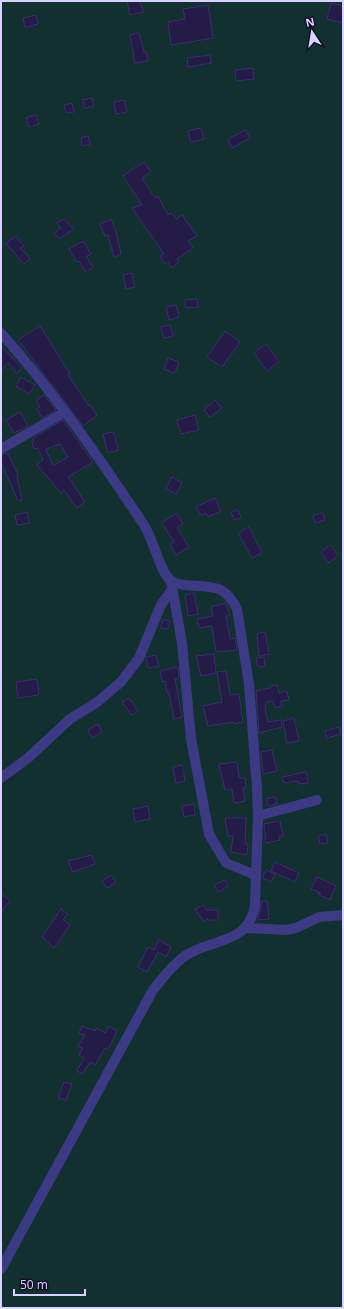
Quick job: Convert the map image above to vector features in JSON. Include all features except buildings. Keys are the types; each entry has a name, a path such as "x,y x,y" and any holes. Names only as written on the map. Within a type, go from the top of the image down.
{"street":[{"path":"1,333 20,354 65,412 148,532 171,585 182,650 191,740 209,834 226,863 255,875"},
{"path":"1,450 65,412"},
{"path":"1,1270 152,990 184,957 204,947 238,934 247,928 252,920 255,906 258,816 249,684 237,609 227,593 217,588 180,584 171,585"},
{"path":"1,778 28,758 70,719 96,703 121,682 140,658 161,605 171,585"},
{"path":"258,816 318,800"},
{"path":"247,928 286,930 296,928 319,917 343,915"}],"green space":[{"path":"1,1 343,1 343,1308 1,1308"}]}
